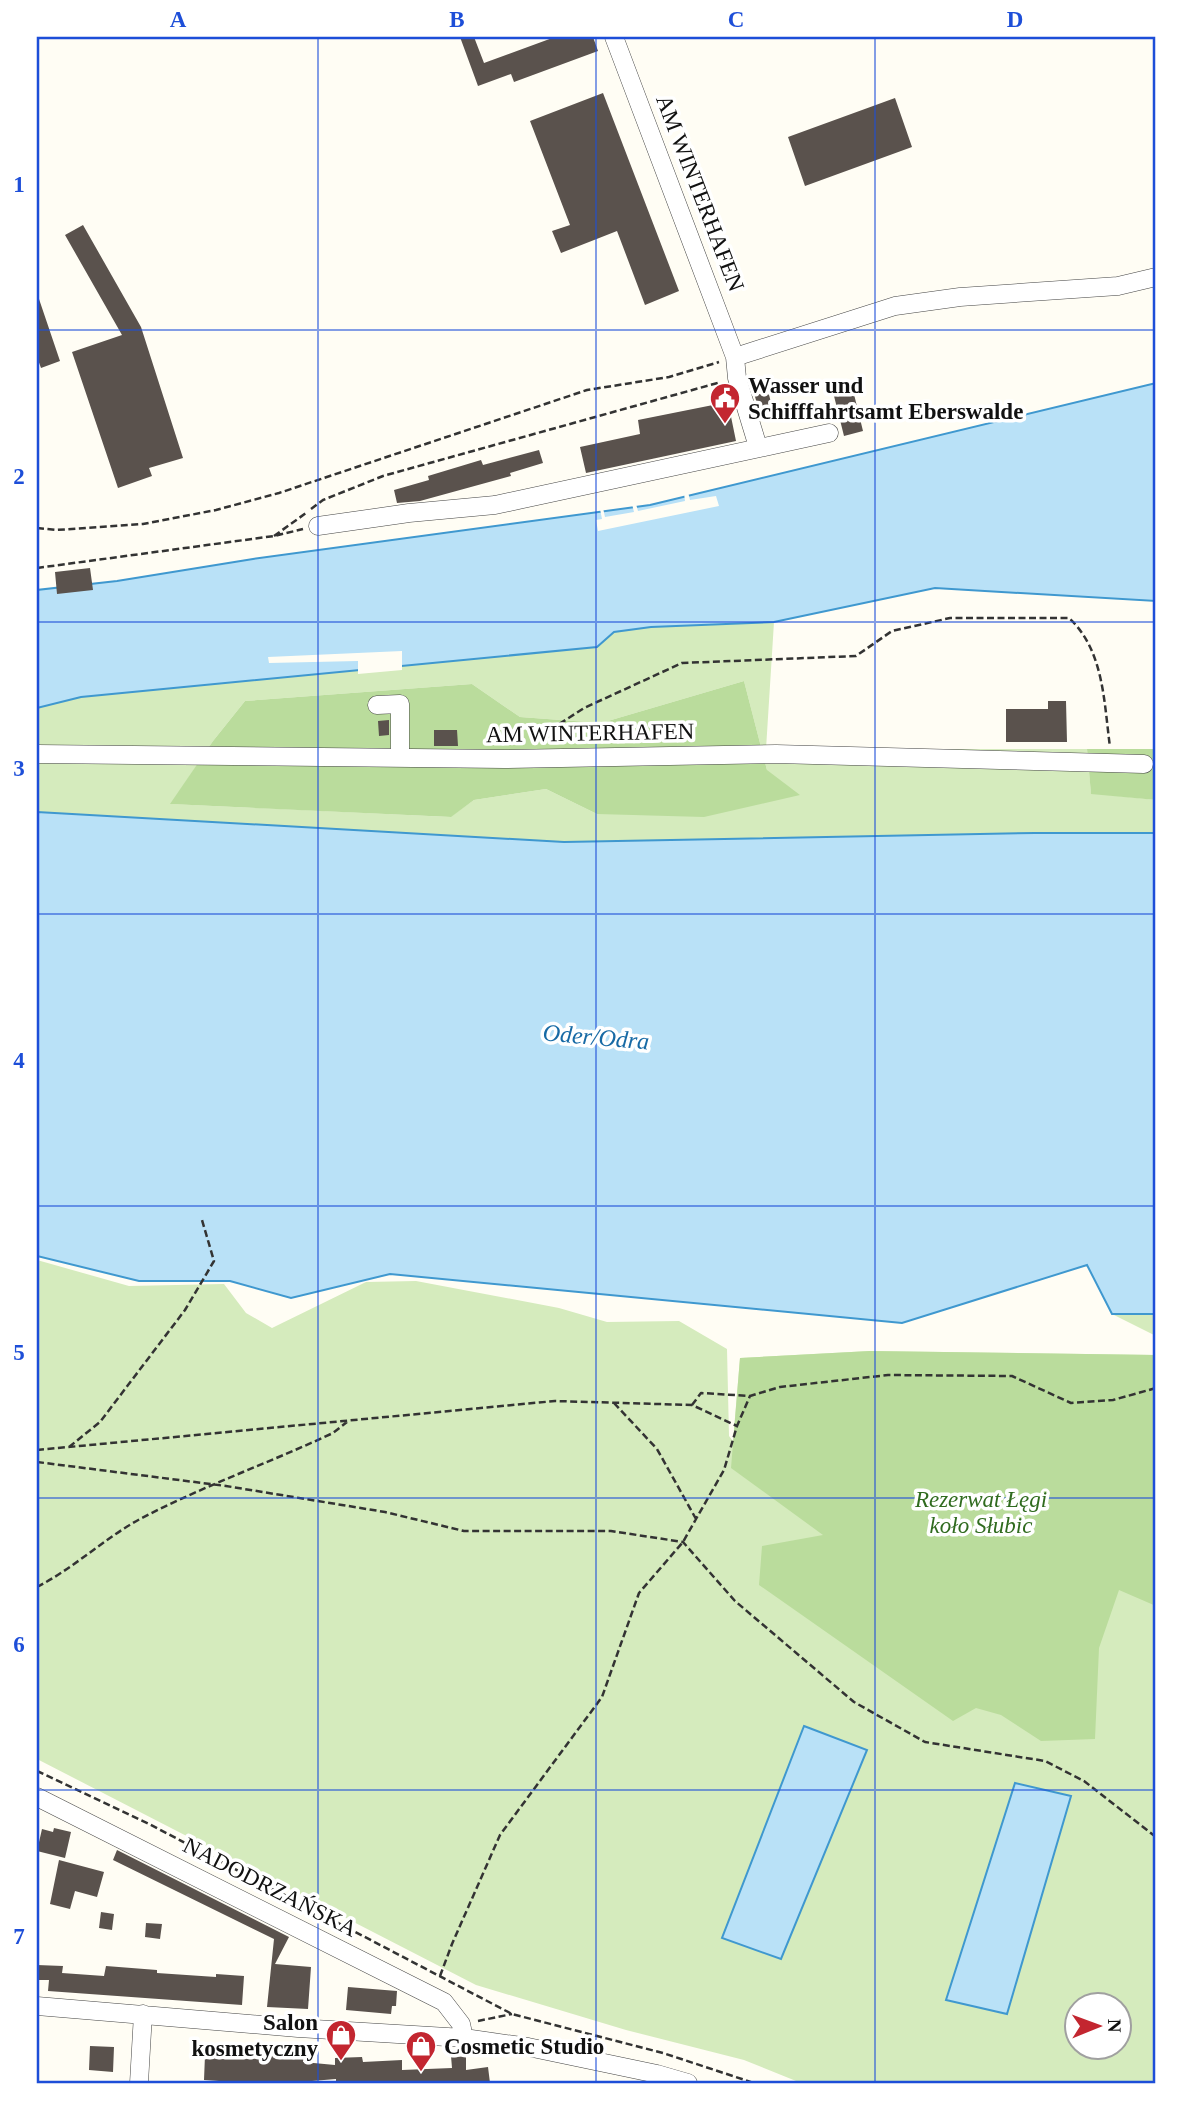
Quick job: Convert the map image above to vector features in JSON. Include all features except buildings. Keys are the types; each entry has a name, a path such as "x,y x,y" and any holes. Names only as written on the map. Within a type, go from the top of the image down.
{"street":[{"name":"AM WINTERHAFEN","path":"614,37 735,357 737,378 758,447"},
{"path":"735,357 895,306 960,297 1118,286 1156,277"},
{"path":"318,526 409,513 495,505 829,433"},
{"path":"377,705 400,704 400,758"},
{"name":"AM WINTERHAFEN","path":"37,754 504,759 776,754 1144,764"},
{"name":"NADODRZAŃSKA","path":"37,1797 444,2002 462,2031"},
{"path":"37,2006 298,2028 462,2031 688,2083"},
{"path":"139,2083 143,2014"}],"path":[{"path":"37,528 56,530 143,524 216,510 279,493 587,390 669,377 735,357"},
{"path":"274,536 323,500 383,476 737,378"},
{"path":"37,568 274,536 318,526"},
{"path":"504,759 584,708 682,663 856,656 892,631 950,618 1069,618 1083,631 1097,664 1111,750"},
{"path":"69,1447 100,1422 191,1301 214,1261 202,1220"},
{"path":"692,1405 701,1393 750,1396 779,1387 888,1375 1012,1376 1071,1403 1113,1400 1156,1388"},
{"path":"440,1976 500,1835 602,1697 639,1593 683,1542 696,1520 724,1470 737,1426 750,1396"},
{"path":"37,1450 555,1401 692,1405 737,1426"},
{"path":"614,1403 657,1448 696,1520"},
{"path":"37,1587 62,1574 137,1521 212,1484 323,1438 348,1421"},
{"path":"37,1462 212,1484 385,1512 464,1531 611,1531 683,1542 735,1601 854,1702 925,1742 1045,1761 1084,1780 1156,1837"},
{"path":"37,1771 149,1824 512,2014 663,2053 754,2083"},
{"path":"462,2031 512,2014"}],"green space":[{"path":"774,622 766,749 1087,749 1091,793 1156,800 1156,833 564,842 37,812 37,708 81,697 597,647 614,632 651,627","holes":["744,681 767,770 597,814 546,789 474,800 450,817 171,804 213,741 245,701 472,684 520,717 601,723"]},
{"path":"744,681 767,770 800,795 704,817 597,814 546,789 474,800 451,817 170,804 213,741 245,701 472,684 520,717 601,723"},
{"path":"1087,749 1156,749 1156,800 1091,794"},
{"path":"37,1260 129,1286 224,1284 246,1313 272,1328 366,1282 416,1281 559,1308 607,1322 679,1321 727,1349 729,1436 733,1441 740,1358 870,1351 1156,1355 1156,2083 801,2083 744,2060 626,2030 476,1985 37,1759","holes":["804,1726 781,1959 722,1938"]},
{"path":"1112,1314 1156,1314 1156,1336"},
{"name":"Rezerwat Łęgi koło Słubic","path":"870,1351 1156,1355 1156,1606 1119,1590 1099,1648 1095,1739 1041,1741 1001,1715 976,1708 953,1721 759,1585 762,1546 823,1535 731,1468 740,1358"}],"water":[{"path":"1156,383 1156,601 935,588 774,622 651,627 614,632 597,647 81,697 37,708 37,590 650,505"},
{"name":"Oder/Odra","path":"37,812 564,842 1156,833 1156,1314 1112,1314 1087,1265 902,1323 390,1274 291,1298 230,1281 139,1281 37,1256"},
{"path":"804,1726 867,1750 781,1959 722,1938"},
{"path":"1015,1783 1071,1796 1007,2014 946,2000"}],"pier":[{"path":"688,492 690,500 716,496 719,506 598,531 596,520 602,519 600,509 603,508 605,517 634,512 632,504 636,504 638,511 685,501 684,493"},
{"path":"402,651 402,670 358,674 358,661 269,663 268,657"}],"place":[{"name":"Wasser und Schifffahrtsamt Eberswalde","path":"725,425"},
{"name":"Salon kosmetyczny","path":"341,2062"},
{"name":"Cosmetic Studio","path":"421,2073"}]}
